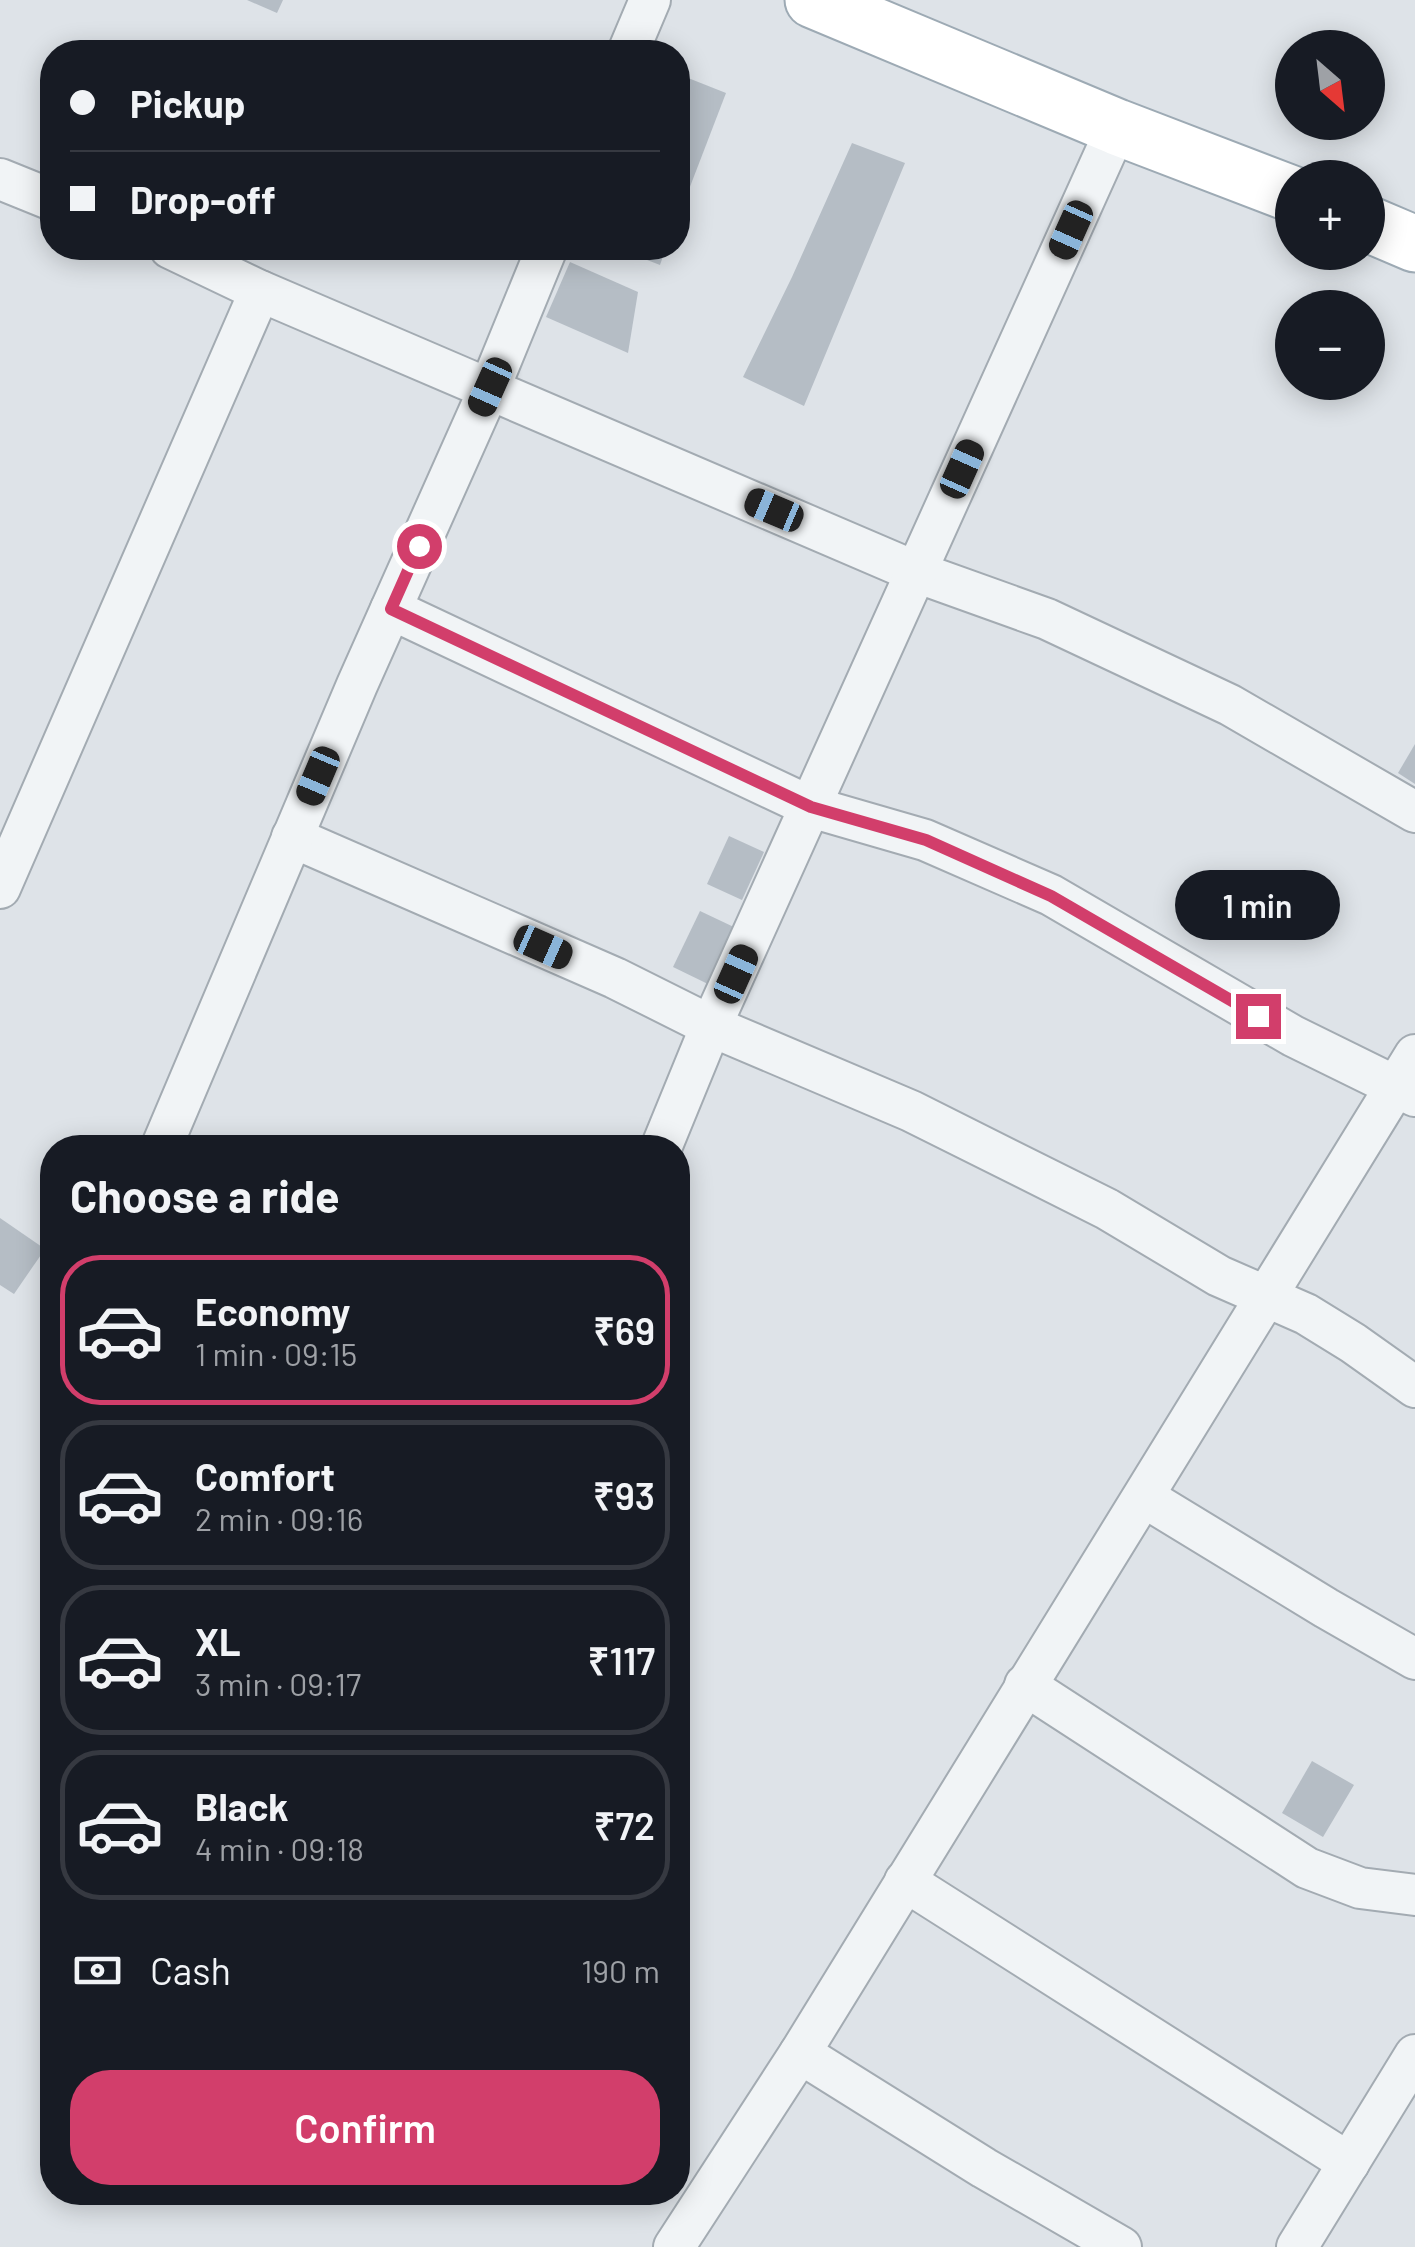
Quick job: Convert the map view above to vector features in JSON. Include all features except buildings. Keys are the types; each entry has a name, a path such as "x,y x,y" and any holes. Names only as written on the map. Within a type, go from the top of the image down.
{"main road":[{"path":"812,0 1117,127 1275,187"},
{"path":"1385,231 1415,244"}],"street":[{"path":"633,40 650,0"},
{"path":"667,1135 711,1026 1117,127"},
{"path":"0,179 40,195"},
{"path":"195,260 916,572 1046,619 1230,705 1415,812"},
{"path":"166,1135 542,260"},
{"path":"0,888 260,291"},
{"path":"391,609 811,807 926,840 1051,896 1292,1036 1409,1079 1266,1297 800,2053 674,2247"},
{"path":"292,837 614,978 711,1026 911,1111 1108,1209 1219,1276 1322,1324 1415,1387"},
{"path":"1144,1497 1415,1659"},
{"path":"1025,1685 1306,1868 1360,1888 1415,1895"},
{"path":"904,1881 1349,2163"},
{"path":"800,2053 1120,2247"},
{"path":"1297,2247 1415,2055"}],"route":[{"path":"419,546 391,609 811,807 926,840 1051,896 1258,1016"}]}
